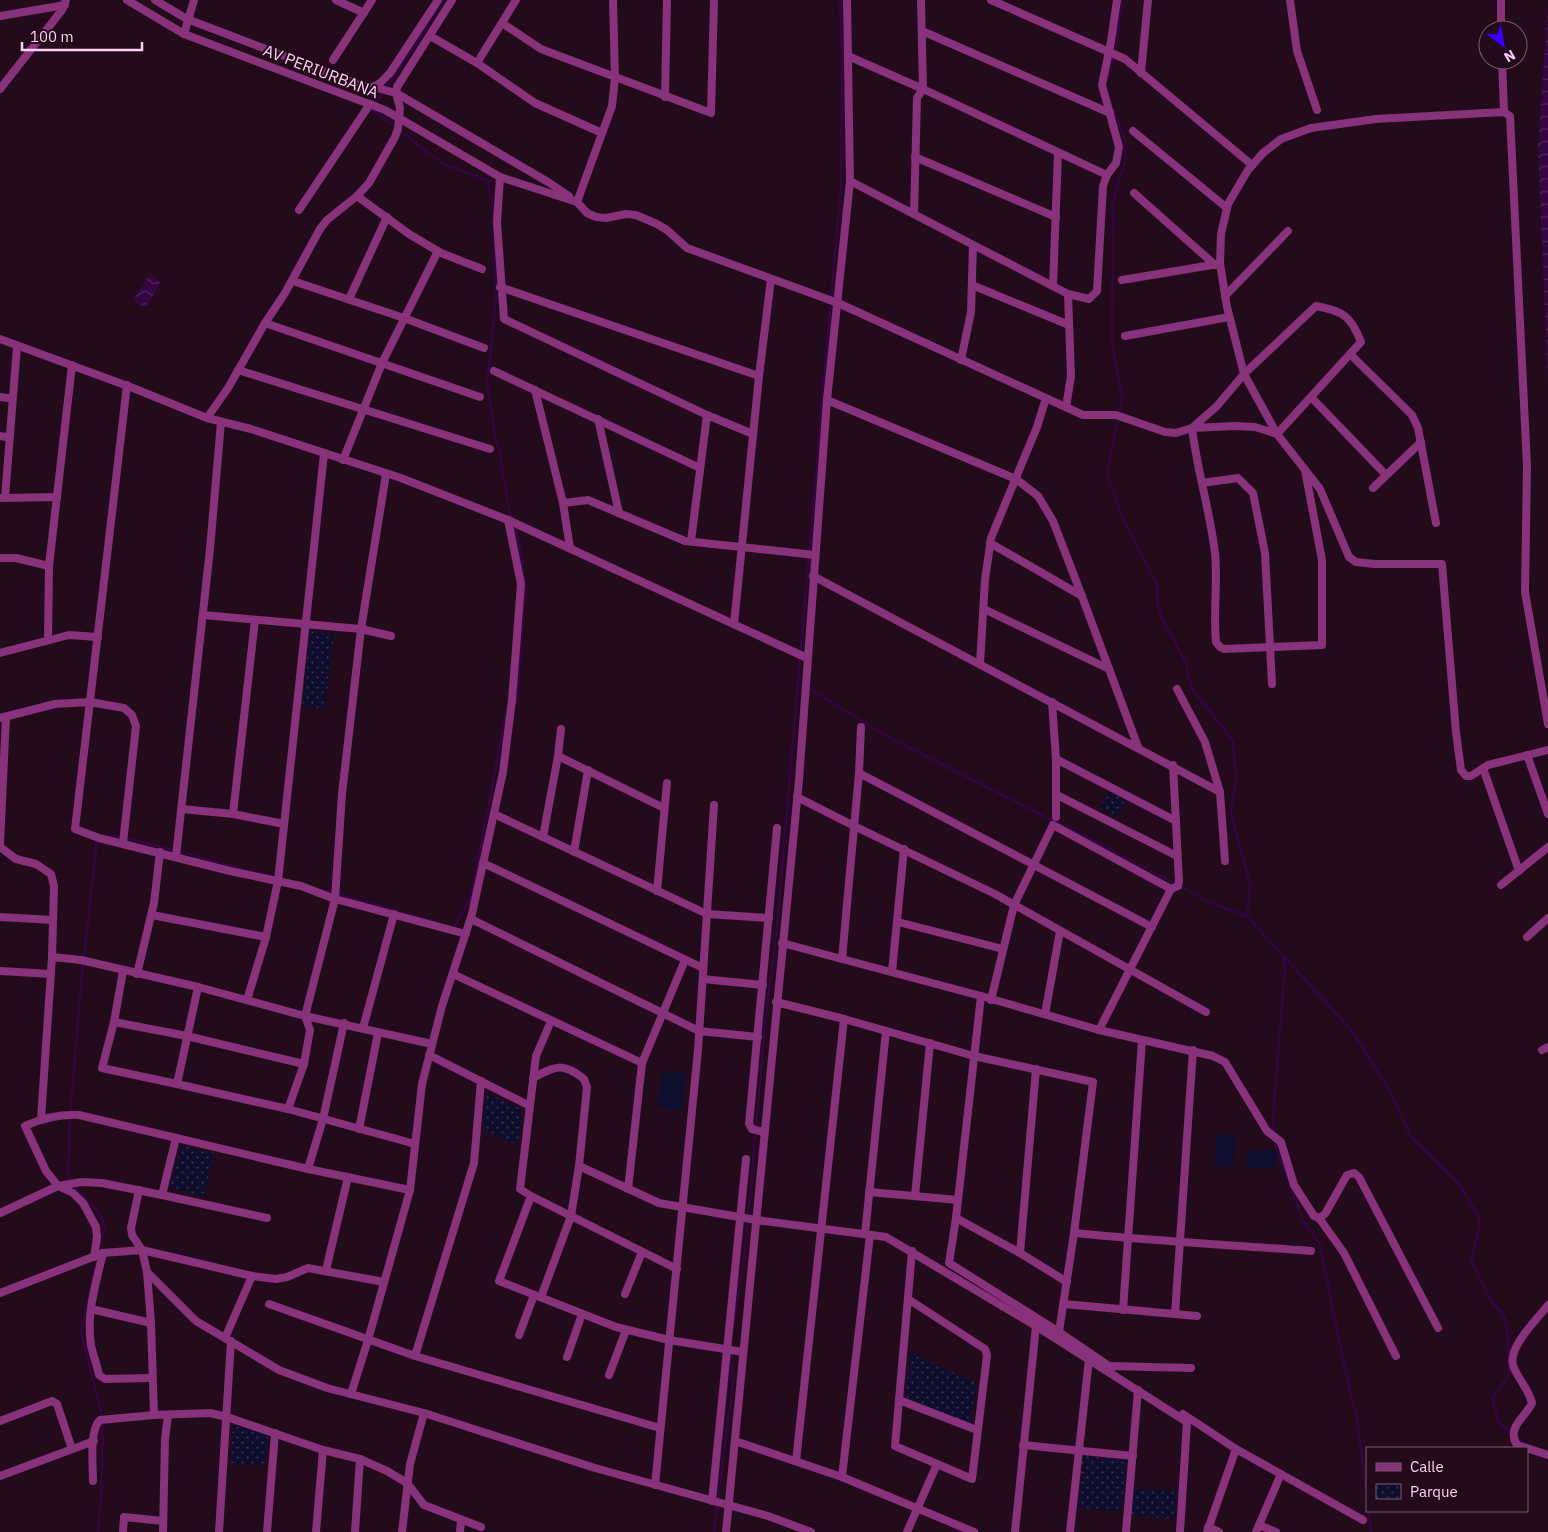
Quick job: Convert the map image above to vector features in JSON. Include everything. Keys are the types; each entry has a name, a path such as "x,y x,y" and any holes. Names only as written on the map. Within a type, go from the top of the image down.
{"street":[{"name":"AV PERIURBANA","path":"127,0 184,34 385,110 500,176 577,202"},
{"name":"AV PERIURBANA","path":"155,0 188,19 363,86 396,93 548,182 577,202 587,213 596,217 606,218 626,214 636,215 667,230 687,248 838,303 1083,414 1119,416 1165,432 1176,433 1192,428 1235,426 1254,428 1277,434"},
{"path":"184,34 194,0"},
{"path":"336,0 364,13"},
{"path":"334,60 372,0"},
{"path":"373,87 390,73 438,0"},
{"path":"207,418 293,280 320,230 336,212 357,196 369,183 398,129 400,108 396,93 401,79 452,0"},
{"path":"477,63 516,0"},
{"path":"577,202 612,106 615,78 613,0"},
{"path":"665,97 667,0"},
{"path":"502,23 541,49 710,113 714,0"},
{"path":"726,1532 797,796 827,400 850,181 847,0"},
{"path":"914,214 917,98 923,89 921,0"},
{"path":"991,0 1125,59 1252,165"},
{"path":"850,181 1068,294 1089,298 1097,291 1103,186 1116,163 1120,147 1102,85 1117,0"},
{"path":"1141,72 1148,0"},
{"path":"1290,0 1297,51 1317,110"},
{"path":"1501,0 1501,20"},
{"path":"0,16 66,2"},
{"path":"1,87 66,2"},
{"path":"922,31 1110,113"},
{"path":"430,36 477,63 535,103 602,133"},
{"path":"848,56 923,89 1107,176"},
{"path":"1502,70 1504,112"},
{"path":"299,210 370,104"},
{"path":"1548,724 1525,592 1528,466 1510,116 1504,112 1376,119 1311,128 1281,139 1263,153 1248,170 1227,208 1221,234 1218,264 1244,374 1277,434 1320,489 1349,557 1356,562 1442,564 1461,770 1466,776 1470,776 1488,765 1548,750"},
{"path":"1133,131 1227,208"},
{"path":"1053,286 1058,152"},
{"path":"915,157 1056,218"},
{"path":"500,176 497,222 500,287 504,319 707,415 753,434"},
{"path":"1134,193 1218,264"},
{"path":"357,196 409,234 438,251 482,269"},
{"path":"349,299 387,218"},
{"path":"1225,296 1288,232"},
{"path":"961,360 971,312 973,245"},
{"path":"343,460 382,363 438,251"},
{"path":"1122,280 1218,264"},
{"path":"734,624 759,376 772,279"},
{"path":"293,280 484,348"},
{"path":"972,285 1069,325"},
{"path":"500,287 759,376"},
{"path":"1066,407 1071,376 1068,294"},
{"path":"1277,434 1361,342 1356,329 1348,318 1336,309 1316,306 1244,374 1217,406 1192,428 1196,459 1215,554 1216,642 1220,647 1229,650 1269,646 1322,645 1322,560 1306,470"},
{"path":"1125,336 1229,317"},
{"path":"265,323 480,397"},
{"path":"0,339 207,418 251,429 386,474 508,520 807,658"},
{"path":"17,346 2,498 57,497"},
{"path":"1350,354 1412,415 1418,428 1436,523"},
{"path":"48,640 49,566 72,365"},
{"path":"238,370 490,449"},
{"path":"494,370 700,468"},
{"path":"127,386 75,829 99,838 230,871 301,886 335,899 466,934"},
{"path":"535,390 563,503 570,548"},
{"path":"1311,396 1386,475"},
{"path":"980,664 985,580 991,538 1037,428 1046,398"},
{"path":"827,400 1016,479 1038,496 1045,505 1082,596 1138,747"},
{"path":"691,541 707,415"},
{"path":"598,419 619,513"},
{"path":"176,856 222,422"},
{"path":"1373,488 1421,442"},
{"path":"248,1000 266,937 278,881 324,454"},
{"path":"288,1109 304,1064 310,1030 305,1016 335,899 342,794 362,629 386,474"},
{"path":"1202,483 1238,478 1253,493 1265,553 1272,684"},
{"path":"563,503 588,500 685,541 815,555"},
{"path":"351,1394 410,1190 422,1084 432,1044 471,919 503,772 512,700 522,584 508,520"},
{"path":"990,543 1082,596"},
{"path":"0,558 16,558 49,566"},
{"path":"813,576 1220,792"},
{"path":"984,609 1109,669"},
{"path":"203,615 362,629 390,636"},
{"path":"233,814 255,620"},
{"path":"0,653 69,635 98,637"},
{"path":"1177,689 1205,742 1220,792 1226,861"},
{"path":"41,1119 52,957 54,886 51,874 36,864 16,859 0,845 3,717 55,704 90,702 124,708 132,715 136,726 123,843"},
{"path":"1052,702 1056,759 1056,817"},
{"path":"842,959 859,773 861,727"},
{"path":"543,837 561,729"},
{"path":"558,756 664,808"},
{"path":"1527,756 1548,814"},
{"path":"1056,759 1176,821"},
{"path":"1099,1030 1172,889 1178,886 1172,765"},
{"path":"1483,768 1519,871"},
{"path":"574,852 588,770"},
{"path":"859,773 1152,927"},
{"path":"657,890 667,783"},
{"path":"1057,795 1178,856"},
{"path":"797,796 1014,905 1206,1012"},
{"path":"655,1485 699,1031 714,805"},
{"path":"182,809 233,814 284,824"},
{"path":"494,814 707,914 769,918"},
{"path":"991,1000 1014,905 1053,825 1172,889"},
{"path":"764,1132 752,1130 749,1124 777,828"},
{"path":"1501,885 1548,847"},
{"path":"892,972 904,850"},
{"path":"137,974 152,915 160,852"},
{"path":"483,863 703,968"},
{"path":"363,1028 394,914"},
{"path":"152,915 266,937"},
{"path":"0,916 53,920"},
{"path":"1527,937 1548,918"},
{"path":"471,919 699,1031 758,1037"},
{"path":"898,922 1003,950"},
{"path":"1045,1014 1060,931"},
{"path":"782,943 981,996 1099,1030 1193,1050 1225,1062 1267,1132 1281,1142 1294,1185 1314,1216 1319,1218 1344,1253 1396,1356"},
{"path":"52,957 82,960 198,987 305,1016 344,1023 378,1033 432,1044"},
{"path":"628,1190 642,1063 684,960"},
{"path":"123,971 114,1022 102,1068 288,1109 415,1144"},
{"path":"0,972 50,974"},
{"path":"453,974 642,1063"},
{"path":"703,978 763,985"},
{"path":"177,1084 198,987"},
{"path":"762,995 974,1056 1093,1082 1074,1233 1059,1332"},
{"path":"981,996 956,1218 949,1263 1059,1332 1236,1449 1363,1520"},
{"path":"796,1461 844,1019"},
{"path":"551,1021 536,1056 520,1189 676,1269"},
{"path":"114,1022 187,1036 304,1064"},
{"path":"308,1169 323,1119 344,1023"},
{"path":"842,1477 868,1234 869,1192 886,1031"},
{"path":"358,1129 378,1033"},
{"path":"1123,1310 1142,1040"},
{"path":"915,1196 930,1043"},
{"path":"1175,1314 1193,1050"},
{"path":"429,1055 530,1106"},
{"path":"519,1335 571,1216 579,1166 587,1087 584,1079 565,1067 560,1066 533,1078"},
{"path":"1020,1253 1036,1069"},
{"path":"416,1356 474,1163 481,1081"},
{"path":"94,1256 97,1236 96,1227 83,1203 73,1193 58,1186 46,1171 26,1126 41,1119 79,1115 308,1169 410,1190"},
{"path":"162,1195 176,1138"},
{"path":"712,1501 746,1159"},
{"path":"579,1166 659,1203 741,1218 886,1237 1036,1326 1187,1422 1180,1532"},
{"path":"1319,1218 1326,1214 1347,1175 1355,1173 1359,1177 1438,1328"},
{"path":"326,1270 348,1177"},
{"path":"0,1213 58,1186 82,1182 102,1183 139,1190 267,1218"},
{"path":"139,1190 131,1228 132,1235 142,1250 147,1272 151,1323 154,1415"},
{"path":"869,1192 958,1200"},
{"path":"531,1196 499,1281 626,1330 669,1340 743,1352"},
{"path":"956,1218 1020,1253 1067,1282"},
{"path":"1074,1233 1128,1239 1311,1251"},
{"path":"0,1293 103,1253 142,1250 252,1276 276,1279 287,1277 308,1268 384,1282"},
{"path":"908,1299 985,1349 987,1355 972,1479 896,1446 899,1400 912,1251"},
{"path":"625,1294 642,1252"},
{"path":"103,1253 93,1296 90,1326 91,1345 100,1377 152,1378"},
{"path":"147,1272 196,1321 279,1370 327,1388 424,1413 596,1468 768,1516 811,1532"},
{"path":"219,1532 228,1416 228,1339 252,1276"},
{"path":"269,1304 416,1356 660,1428"},
{"path":"1064,1304 1197,1316"},
{"path":"1523,1447 1517,1445 1513,1438 1513,1431 1532,1403 1513,1366 1511,1357 1514,1348 1548,1305"},
{"path":"91,1309 151,1323"},
{"path":"567,1358 582,1314"},
{"path":"1015,1532 1036,1326"},
{"path":"609,1375 626,1330"},
{"path":"1070,1532 1089,1359"},
{"path":"1109,1366 1191,1368"},
{"path":"1126,1532 1138,1390"},
{"path":"899,1400 977,1430"},
{"path":"0,1421 52,1401 57,1404 72,1449"},
{"path":"93,1481 94,1441 96,1424 100,1420 168,1414 210,1413 228,1416 323,1450 360,1459 387,1471 407,1483 424,1505 481,1527"},
{"path":"402,1532 410,1464 424,1413"},
{"path":"162,1532 165,1439 168,1414"},
{"path":"267,1532 275,1434"},
{"path":"0,1476 94,1441"},
{"path":"735,1441 842,1477 974,1532"},
{"path":"1023,1445 1133,1456"},
{"path":"1219,1532 1207,1530 1236,1449"},
{"path":"1528,1449 1548,1455"},
{"path":"316,1532 323,1450"},
{"path":"355,1532 360,1459"},
{"path":"907,1532 937,1464"},
{"path":"1276,1532 1257,1529 1282,1474"},
{"path":"124,1532 124,1517 163,1521"},
{"path":"460,1532 461,1520"}],"green space":[{"path":"310,631 334,635 325,709 302,706"},
{"path":"1108,791 1126,801 1117,817 1100,809"},
{"path":"663,1070 686,1074 681,1111 657,1107"},
{"path":"486,1093 522,1109 518,1144 484,1131"},
{"path":"1217,1134 1236,1136 1233,1168 1214,1166"},
{"path":"181,1145 214,1153 203,1197 170,1188"},
{"path":"1246,1150 1276,1150 1276,1168 1246,1168"},
{"path":"909,1353 976,1382 970,1425 906,1397"},
{"path":"233,1424 268,1435 265,1465 231,1463"},
{"path":"1083,1456 1127,1460 1121,1512 1078,1508"},
{"path":"1134,1488 1177,1491 1175,1519 1132,1516"}],"water":[{"path":"1548,3 1548,384 1538,148"},
{"path":"150,274 161,283 145,308 133,300"}],"waterway":[{"path":"396,127 371,109 416,44 443,0"},
{"path":"732,1332 745,1252 765,1025 777,926 841,184 842,63 840,0"},
{"path":"1107,81 1116,47 1122,0"},
{"path":"1110,103 1121,127 1126,150 1113,203 1112,345 1122,397 1107,474 1124,521 1157,584 1158,606 1161,616 1187,665 1193,690 1233,741 1236,779 1231,810 1250,884 1247,916"},
{"path":"400,131 445,165 487,180 493,207 496,284 487,384 509,510 513,519"},
{"path":"513,704 517,703 525,589 522,558 514,524"},
{"path":"797,681 888,737 1119,854 1211,903 1247,916 1352,1031 1390,1091 1411,1137 1459,1184 1479,1217 1479,1228 1471,1260 1493,1304 1501,1311 1505,1319 1508,1336 1509,1375 1492,1398 1499,1423 1512,1433"},
{"path":"453,927 471,898 507,707"},
{"path":"102,835 124,837 274,877"},
{"path":"84,958 97,839"},
{"path":"318,889 440,923"},
{"path":"1274,1133 1273,1117 1285,967 1283,957"},
{"path":"71,1182 68,1174 70,1115 83,963"},
{"path":"1275,1139 1275,1145 1302,1218 1320,1245 1357,1419 1366,1487"},
{"path":"74,1186 99,1213 105,1225 99,1253"},
{"path":"97,1258 81,1332 103,1419 98,1532"},
{"path":"714,1532 733,1382 731,1342"},
{"path":"1516,1437 1523,1443 1530,1445"},
{"path":"1369,1512 1371,1532"}]}
